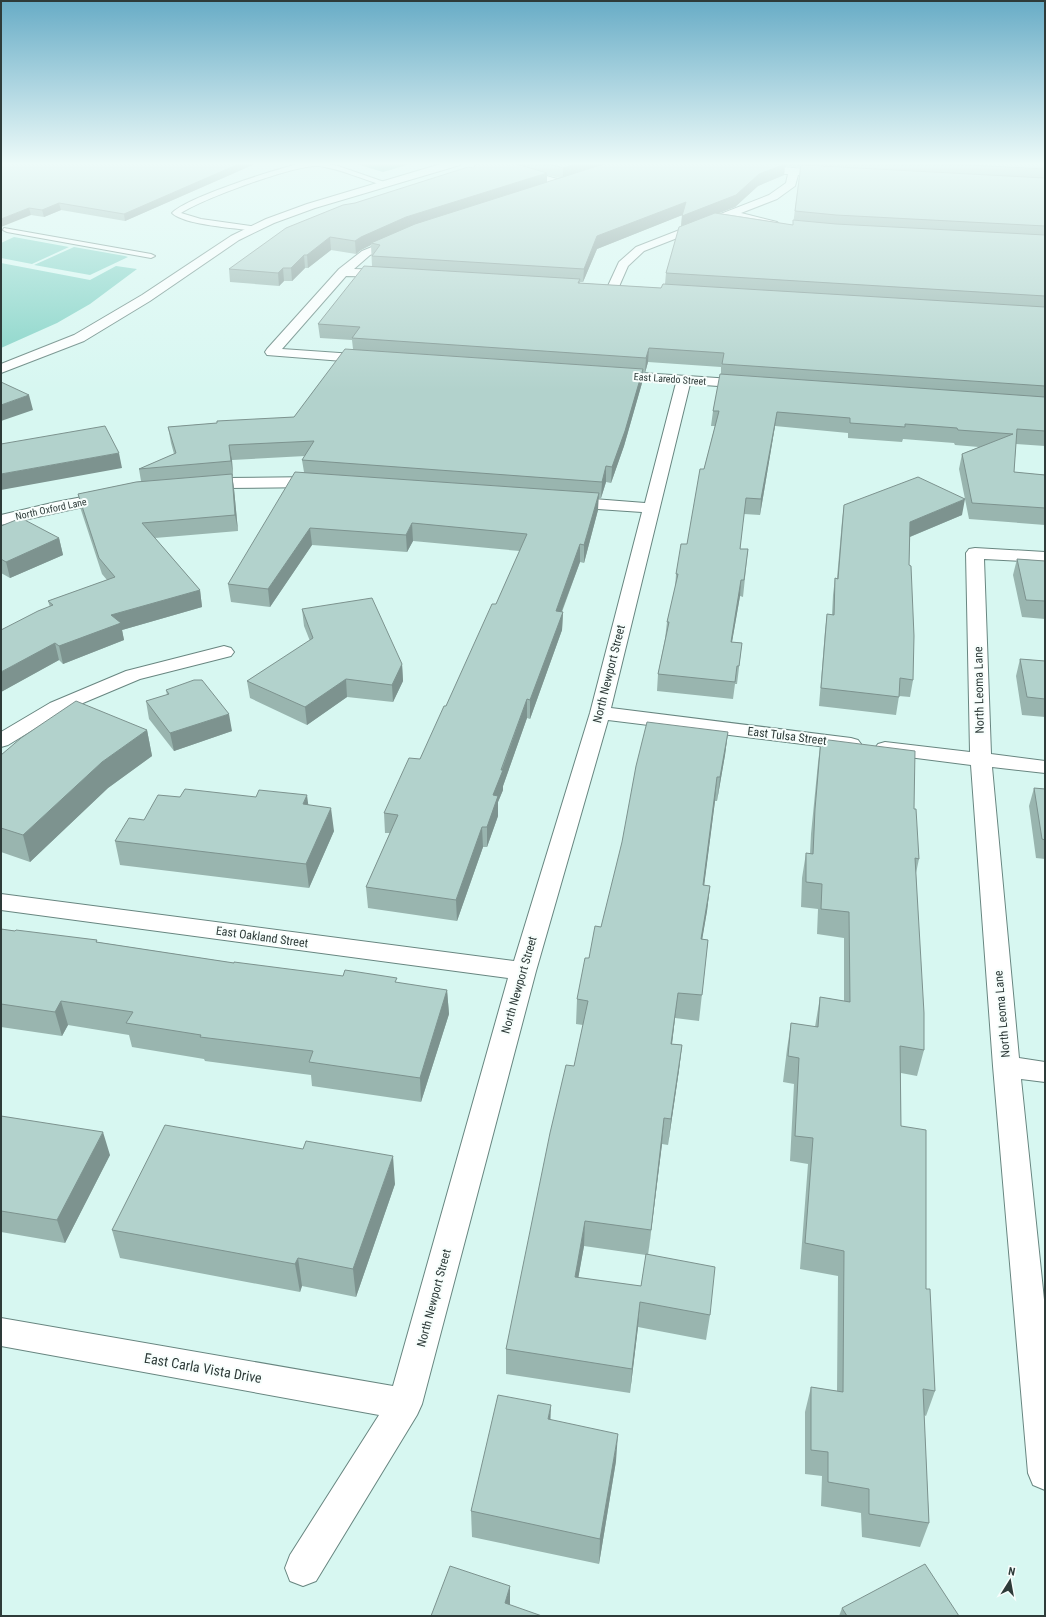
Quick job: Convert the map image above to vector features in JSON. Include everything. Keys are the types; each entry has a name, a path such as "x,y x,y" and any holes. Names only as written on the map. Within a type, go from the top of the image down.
{"street":[{"path":"1,369 79,338 101,326 216,250 237,238"},
{"path":"382,360 272,352 343,272 366,254 399,238"},
{"path":"613,288 623,265 640,249 667,238"},
{"path":"343,272 398,275"},
{"path":"597,287 629,289"},
{"name":"East Laredo Street","path":"596,374 762,386"},
{"name":"North Newport Street","path":"303,1568 405,1404 523,972 600,714 684,380"},
{"path":"186,487 224,483 305,482 337,484"},
{"name":"North Oxford Lane","path":"1,520 56,506 124,494"},
{"path":"549,500 651,508"},
{"name":"North Leoma Lane","path":"1045,557 975,553 981,760 1006,1066 1045,1473"},
{"path":"1,741 57,707 133,675 224,652"},
{"name":"East Tulsa Street","path":"600,714 1045,767"},
{"name":"East Oakland Street","path":"1,902 523,972"},
{"path":"1006,1066 1045,1072"},
{"name":"East Carla Vista Drive","path":"1,1332 405,1404"}],"lane":[{"path":"54,238 151,256"}],"shaded area":[{"path":"11,238 22,238 69,247 32,264 1,258 1,243"},
{"path":"74,247 128,257 90,275 34,265"},
{"path":"1,263 90,280 116,266 137,269 90,304 57,323 1,348"}],"building":[{"path":"271,238 328,238 307,255 304,255 291,268 283,268 278,273 229,269"},
{"path":"339,238 359,238 355,241"},
{"path":"382,238 596,238 584,269 372,256 380,245 371,243"},
{"path":"676,238 1045,238 1045,296 666,273"},
{"path":"364,266 580,279 578,283 661,288 663,284 1045,307 1045,386 722,364 724,353 649,348 646,358 352,338 360,327 318,324"},
{"path":"345,349 643,369 625,431 612,467 606,466 602,482 302,460 314,441 229,445 231,461 139,469 176,453 168,427 217,423 217,421 294,417"},
{"path":"720,374 1045,397 1045,431 1017,429 1014,472 1045,475 1045,508 972,503 962,454 1013,434 905,424 905,427 850,423 850,418 777,412 761,499 746,498 740,549 748,549 744,580 741,580 731,642 742,643 735,682 658,674 669,622 667,622 678,574 676,574 681,544 687,544 700,469 704,469 719,411 713,411"},
{"path":"1,382 29,395 1,405"},
{"path":"105,426 119,453 1,474 1,444"},
{"path":"295,472 599,493 584,545 580,544 556,611 563,612 530,700 527,699 501,770 503,770 493,795 498,796 487,827 482,827 456,900 366,887 398,815 384,813 409,758 420,759 444,706 446,706 492,604 496,604 527,534 412,523 406,535 310,528 268,589 228,584"},
{"path":"232,474 235,515 142,523 200,590 111,615 121,623 59,646 55,643 1,672 1,630 53,605 48,601 115,577 99,558 78,494 136,482"},
{"path":"918,477 965,499 910,522 909,565 911,566 914,636 913,680 900,678 899,697 821,688 827,614 834,615 835,578 838,579 844,505"},
{"path":"21,518 59,538 6,562 1,559 1,526"},
{"path":"1017,559 1045,561 1045,601 1026,600"},
{"path":"372,598 402,664 392,685 346,679 305,707 247,681 313,638 302,609"},
{"path":"1020,659 1045,661 1045,699 1027,697"},
{"path":"194,680 202,680 229,714 170,733 146,701 169,694 166,690"},
{"path":"76,701 147,730 102,762 23,835 1,828 1,755 21,738"},
{"path":"647,722 728,732 720,777 717,777 703,885 710,886 701,939 708,940 702,995 678,993 671,1044 682,1045 671,1119 664,1118 651,1230 585,1221 575,1277 641,1286 646,1254 715,1267 710,1315 640,1302 632,1369 506,1349 550,1133 566,1065 574,1066 588,1001 577,999 585,958 589,958 595,926 601,927 622,842 636,766"},
{"path":"821,739 915,751 914,809 916,809 919,859 915,858 924,1013 924,1050 900,1046 901,1126 926,1130 926,1289 930,1289 935,1391 923,1389 929,1523 869,1514 869,1489 828,1482 828,1452 811,1450 811,1387 843,1392 844,1251 805,1243 813,1138 795,1136 799,1058 788,1056 791,1023 818,1027 820,997 850,1002 849,912 821,909 822,884 806,882 806,853 813,854"},
{"path":"1034,788 1045,789 1045,840 1042,839"},
{"path":"185,789 256,797 259,790 307,795 303,804 331,808 306,864 115,841 129,818 144,820 158,795 180,797"},
{"path":"1,929 97,940 96,942 234,963 343,976 345,970 397,978 395,982 447,990 420,1078 309,1062 313,1051 200,1037 201,1035 126,1023 133,1012 61,1001 55,1012 1,1004"},
{"path":"1,1116 103,1132 57,1220 1,1211"},
{"path":"165,1125 303,1149 306,1141 393,1156 353,1269 298,1258 295,1264 112,1230"},
{"path":"498,1395 551,1405 548,1419 618,1434 600,1539 471,1511"},
{"path":"925,1564 959,1616 847,1616 842,1608"},
{"path":"450,1566 510,1586 505,1603 542,1616 431,1616"}]}
